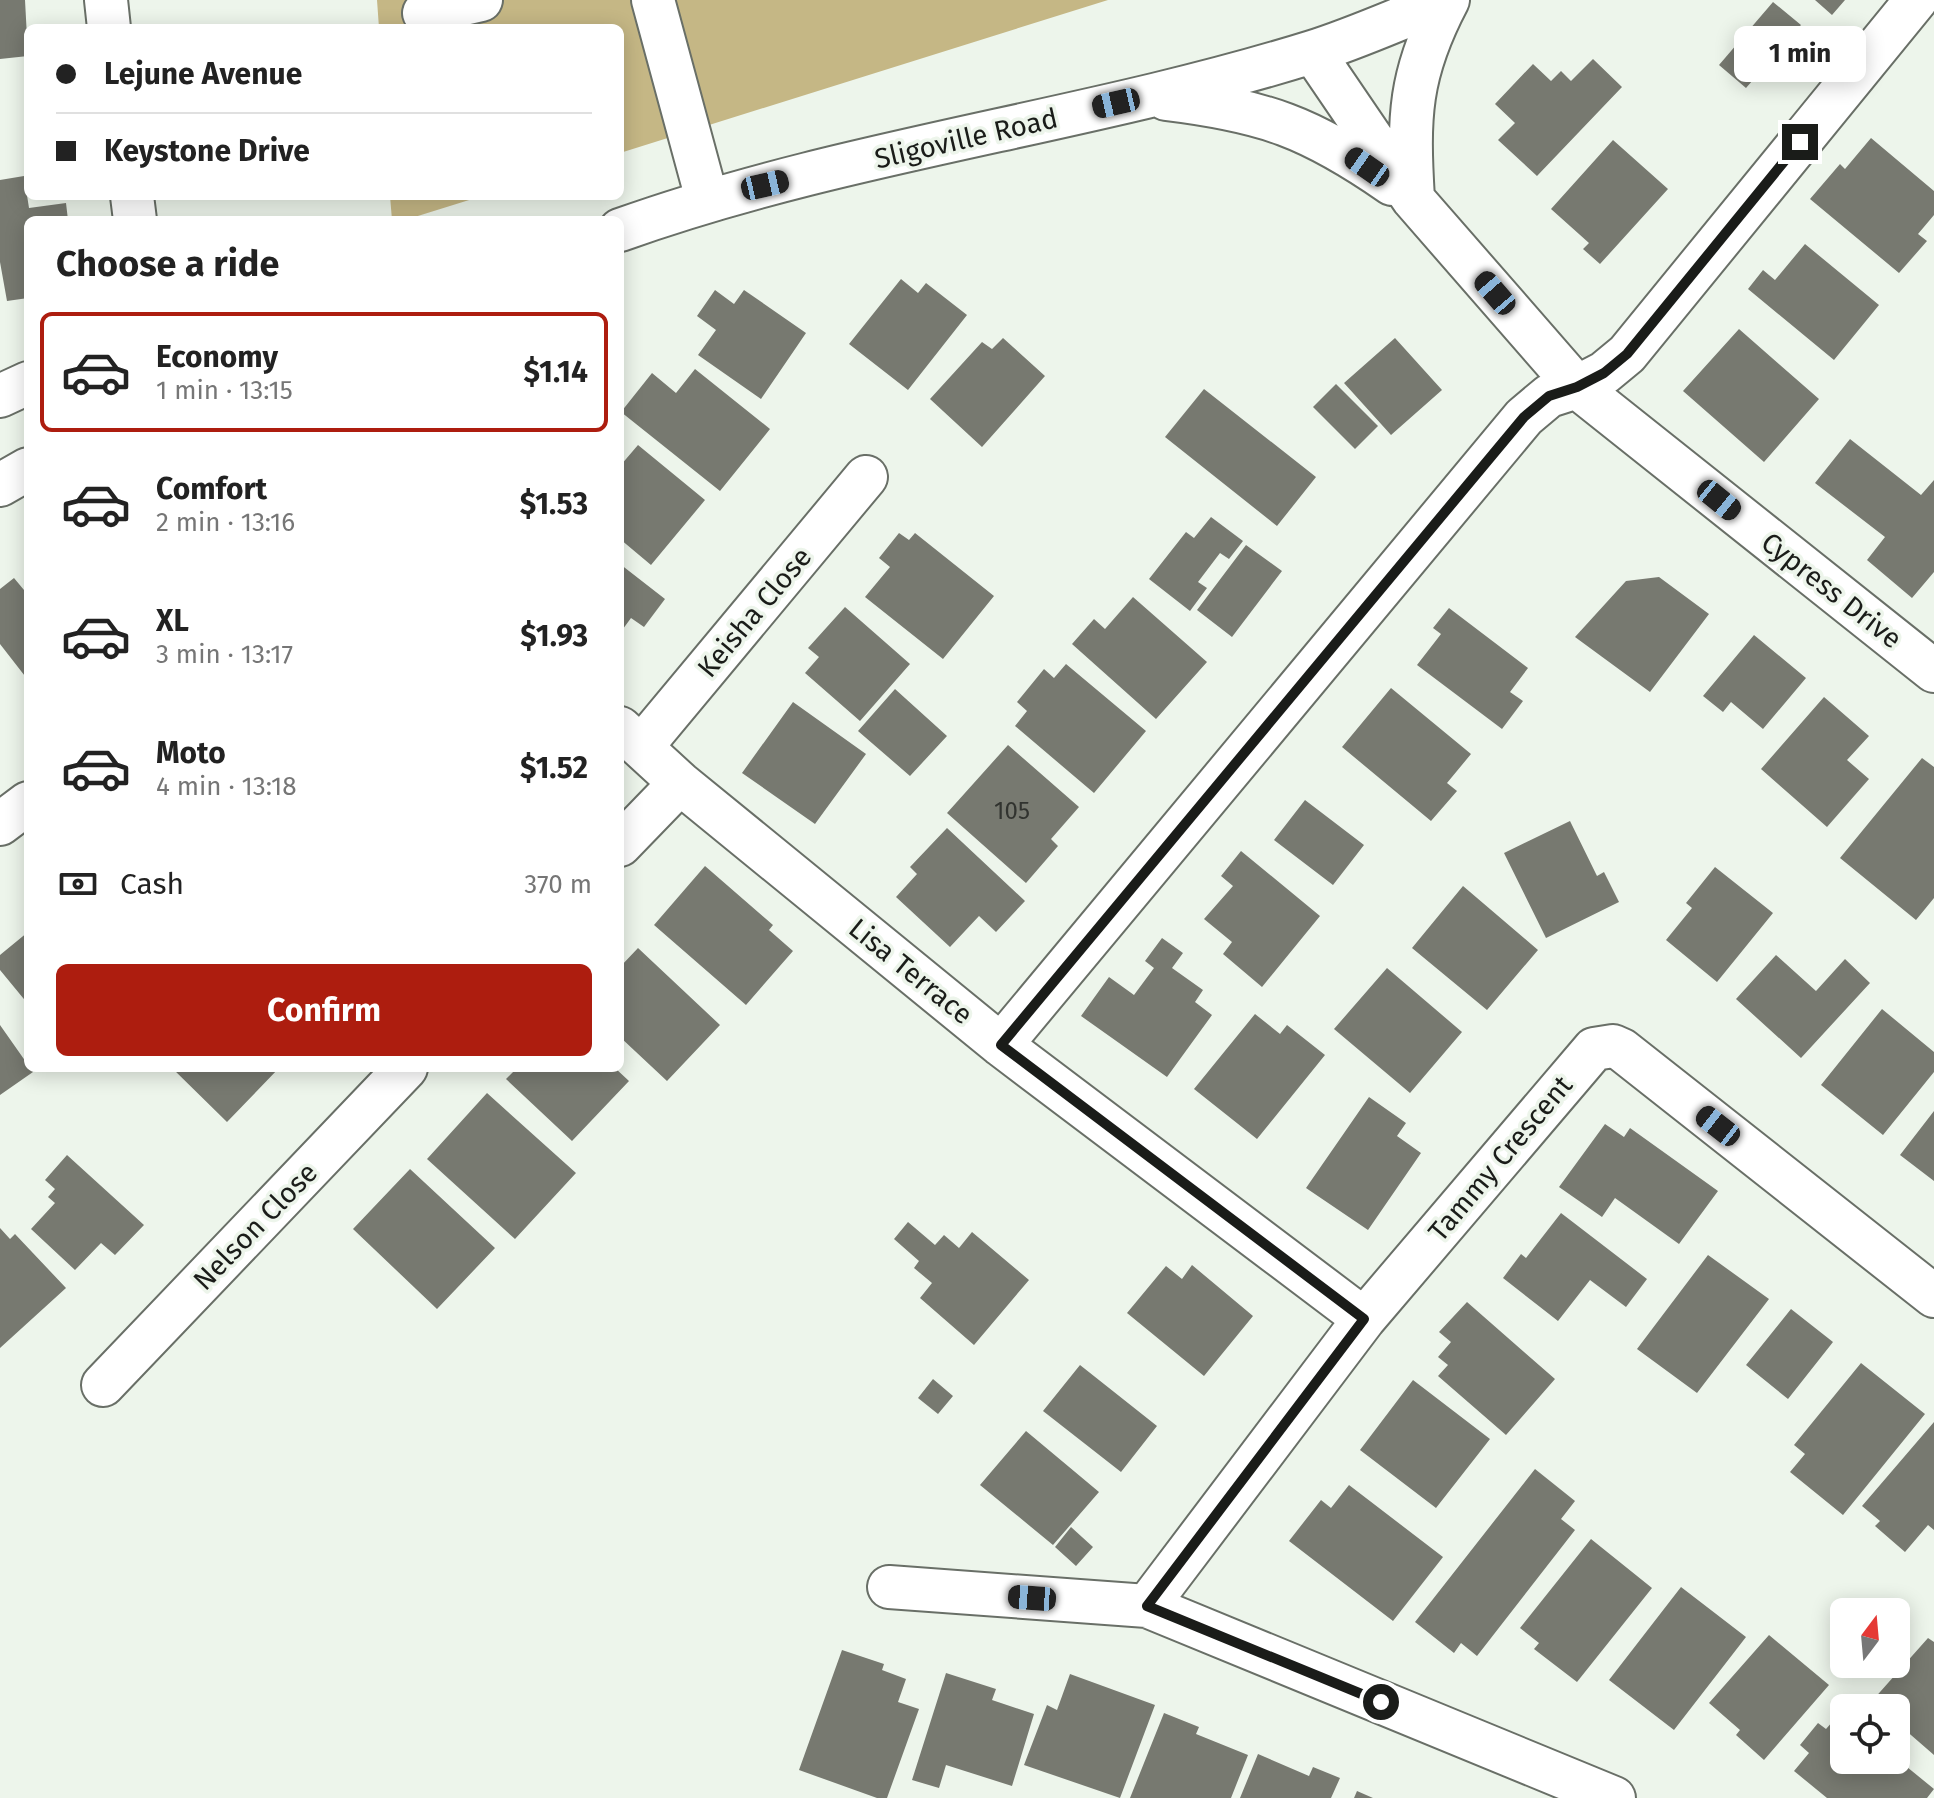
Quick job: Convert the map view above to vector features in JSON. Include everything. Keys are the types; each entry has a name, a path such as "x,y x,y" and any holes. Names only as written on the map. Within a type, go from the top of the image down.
{"street":[{"path":"106,0 109,24"},
{"path":"424,13 481,0"},
{"path":"653,0 707,199"},
{"path":"1413,199 1409,130 1415,80 1428,38 1448,0"},
{"name":"Sligoville Road","path":"624,229 707,199 1146,96 1313,52 1448,0"},
{"path":"1001,1045 1524,417 1549,396 1577,387 1604,373 1627,354 1916,0"},
{"name":"Cypress Drive","path":"1313,52 1413,199 1577,387 1934,670"},
{"path":"1146,96 1235,107 1293,125 1345,152 1413,199"},
{"path":"0,396 24,385"},
{"path":"0,485 24,471"},
{"name":"Keisha Close","path":"631,737 866,477"},
{"name":"Lisa Terrace","path":"631,737 680,783 1001,1045 1364,1319"},
{"path":"624,841 680,783"},
{"path":"0,824 24,806"},
{"name":"Tammy Crescent","path":"1147,1606 1364,1319 1586,1058 1602,1046 1622,1050 1934,1296"},
{"name":"Nelson Close","path":"103,1385 402,1072"},
{"path":"889,1587 1147,1606 1614,1798"}],"shaded area":[{"path":"377,0 1108,0 624,152 624,24 379,24"},
{"path":"390,200 469,200 418,216 392,216"}],"building":[{"path":"0,0 25,0 24,56 0,59"},
{"path":"1815,0 1845,0 1832,15"},
{"path":"1773,2 1801,25 1746,88 1719,65"},
{"path":"1593,59 1622,87 1537,176 1498,140 1515,123 1495,104 1533,64 1551,81 1561,71 1571,81"},
{"path":"1871,138 1934,191 1934,215 1918,234 1927,241 1899,273 1810,199 1840,164 1845,169"},
{"path":"1613,140 1668,189 1600,264 1583,249 1589,243 1551,209"},
{"path":"24,176 24,200 28,200 29,208 66,203 68,216 24,216 24,299 7,301 0,262 0,180"},
{"path":"1805,244 1879,305 1834,360 1748,289 1763,270 1775,280"},
{"path":"901,279 918,293 926,283 967,315 908,390 849,344"},
{"path":"715,290 734,304 744,290 806,333 761,399 698,355 716,330 697,316"},
{"path":"1739,329 1819,399 1764,462 1683,391"},
{"path":"1003,338 1045,376 982,447 930,399 982,342 992,349"},
{"path":"1395,338 1442,390 1391,435 1344,383"},
{"path":"695,369 770,429 720,491 624,414 624,408 652,373 676,393"},
{"path":"1336,384 1378,426 1355,449 1313,407"},
{"path":"1204,389 1316,477 1277,526 1165,437"},
{"path":"1850,439 1921,495 1934,480 1934,572 1912,598 1867,560 1885,537 1815,483"},
{"path":"638,445 705,500 651,565 624,542 624,461"},
{"path":"1211,517 1243,541 1229,559 1220,553 1198,582 1207,588 1190,611 1149,579 1186,532 1194,538"},
{"path":"899,533 909,540 915,533 994,596 943,659 865,597 890,567 879,558"},
{"path":"1246,545 1282,571 1232,637 1197,610"},
{"path":"624,567 665,599 644,627 631,618 624,628"},
{"path":"1659,577 1709,614 1650,692 1575,637 1626,581"},
{"path":"14,578 24,590 24,675 0,644 0,589"},
{"path":"1133,597 1207,662 1156,719 1072,644 1094,619 1105,629"},
{"path":"845,607 910,664 860,721 805,673 819,657 808,648"},
{"path":"1449,608 1528,668 1510,692 1523,701 1502,729 1417,665 1441,634 1433,628"},
{"path":"1754,635 1806,678 1763,729 1731,702 1723,712 1703,696"},
{"path":"1066,664 1146,731 1094,793 1015,726 1027,711 1017,702 1044,669 1054,678"},
{"path":"1391,688 1471,754 1447,783 1457,791 1431,821 1342,747"},
{"path":"895,689 947,736 910,776 858,731"},
{"path":"1824,697 1869,736 1847,760 1869,779 1827,827 1761,769"},
{"path":"793,702 866,754 815,824 742,773"},
{"path":"1008,745 1079,807 1051,839 1058,846 1026,883 947,813"},
{"path":"1922,758 1934,767 1934,898 1916,920 1840,858"},
{"path":"1305,800 1364,845 1333,885 1274,840"},
{"path":"1570,821 1597,876 1604,872 1619,902 1546,938 1504,853"},
{"path":"947,828 1025,901 996,932 979,916 950,947 896,897 917,874 910,867"},
{"path":"1241,851 1320,916 1262,987 1223,954 1232,942 1204,919 1233,886 1221,876"},
{"path":"705,866 773,925 769,930 793,951 746,1005 654,925"},
{"path":"1715,867 1773,913 1717,982 1666,940 1692,908 1686,903"},
{"path":"1463,886 1538,950 1487,1010 1412,948"},
{"path":"24,935 24,999 0,970 0,955"},
{"path":"1162,938 1183,953 1172,968 1203,990 1195,1002 1212,1015 1167,1077 1081,1016 1109,977 1134,995 1154,968 1145,961"},
{"path":"638,948 720,1025 667,1081 624,1041 624,963"},
{"path":"1776,955 1816,991 1845,959 1870,983 1801,1058 1736,999"},
{"path":"1387,968 1462,1032 1410,1093 1334,1029"},
{"path":"1882,1009 1934,1052 1934,1072 1883,1135 1821,1085"},
{"path":"1255,1014 1280,1034 1287,1025 1325,1055 1257,1139 1194,1089"},
{"path":"0,1025 24,1059 24,1072 33,1072 0,1095"},
{"path":"176,1072 275,1072 227,1122"},
{"path":"513,1072 619,1072 629,1081 572,1141 506,1079"},
{"path":"487,1093 576,1173 515,1239 427,1159"},
{"path":"1369,1097 1406,1123 1397,1136 1421,1153 1368,1230 1306,1188"},
{"path":"1934,1111 1934,1181 1900,1155"},
{"path":"1605,1124 1624,1137 1630,1128 1718,1191 1679,1244 1615,1198 1602,1217 1559,1187"},
{"path":"67,1155 144,1225 115,1255 101,1243 75,1270 31,1229 55,1203 48,1197 55,1189 45,1180"},
{"path":"410,1169 495,1248 437,1309 353,1229"},
{"path":"1561,1213 1647,1279 1626,1307 1590,1280 1558,1321 1503,1278 1521,1254 1526,1258"},
{"path":"908,1222 935,1245 944,1235 959,1248 972,1232 1029,1280 974,1345 920,1298 932,1283 914,1268 919,1261 894,1239"},
{"path":"0,1228 10,1239 15,1234 66,1288 0,1348"},
{"path":"1708,1255 1769,1299 1697,1393 1637,1349"},
{"path":"1192,1265 1253,1316 1204,1376 1127,1313 1166,1266 1182,1279"},
{"path":"1467,1302 1555,1379 1506,1435 1438,1376 1448,1365 1438,1357 1451,1342 1439,1332"},
{"path":"1791,1309 1833,1342 1788,1399 1746,1365"},
{"path":"1861,1363 1925,1414 1843,1515 1790,1472 1805,1454 1794,1445"},
{"path":"1080,1365 1157,1426 1121,1472 1043,1411"},
{"path":"933,1379 953,1396 938,1414 918,1398"},
{"path":"1413,1380 1490,1439 1436,1508 1360,1450"},
{"path":"1934,1422 1934,1530 1928,1525 1905,1552 1875,1526 1880,1521 1862,1506"},
{"path":"1026,1431 1099,1492 1053,1545 980,1485"},
{"path":"1535,1469 1575,1501 1561,1519 1575,1530 1477,1656 1461,1643 1454,1653 1415,1622"},
{"path":"1349,1485 1443,1557 1393,1621 1289,1541 1321,1500 1331,1508"},
{"path":"1071,1527 1093,1547 1076,1566 1055,1547"},
{"path":"1591,1539 1652,1588 1577,1682 1534,1649 1539,1643 1520,1628"},
{"path":"1681,1587 1746,1637 1674,1730 1609,1680"},
{"path":"1769,1635 1829,1685 1764,1760 1736,1735 1740,1730 1709,1703"},
{"path":"1928,1638 1934,1642 1934,1755 1910,1734 1910,1694 1878,1694 1892,1678 1910,1678 1910,1658"},
{"path":"842,1650 884,1664 882,1670 906,1679 898,1702 919,1709 887,1798 877,1798 799,1770"},
{"path":"946,1673 996,1689 992,1700 1034,1714 1012,1786 946,1765 939,1788 912,1780"},
{"path":"1070,1674 1155,1705 1120,1798 1024,1765 1047,1705 1057,1710"},
{"path":"1164,1713 1199,1727 1196,1734 1248,1755 1231,1798 1130,1798"},
{"path":"1818,1723 1826,1729 1830,1724 1830,1774 1910,1774 1910,1769 1934,1789 1927,1798 1827,1798 1794,1771 1809,1753 1800,1745"},
{"path":"1258,1754 1309,1776 1313,1767 1340,1778 1331,1798 1240,1798"},
{"path":"1357,1791 1373,1798 1354,1798"}],"route":[{"path":"1381,1702 1147,1606 1364,1319 1001,1045 1524,417 1549,396 1577,387 1604,373 1627,354 1800,142"}]}
